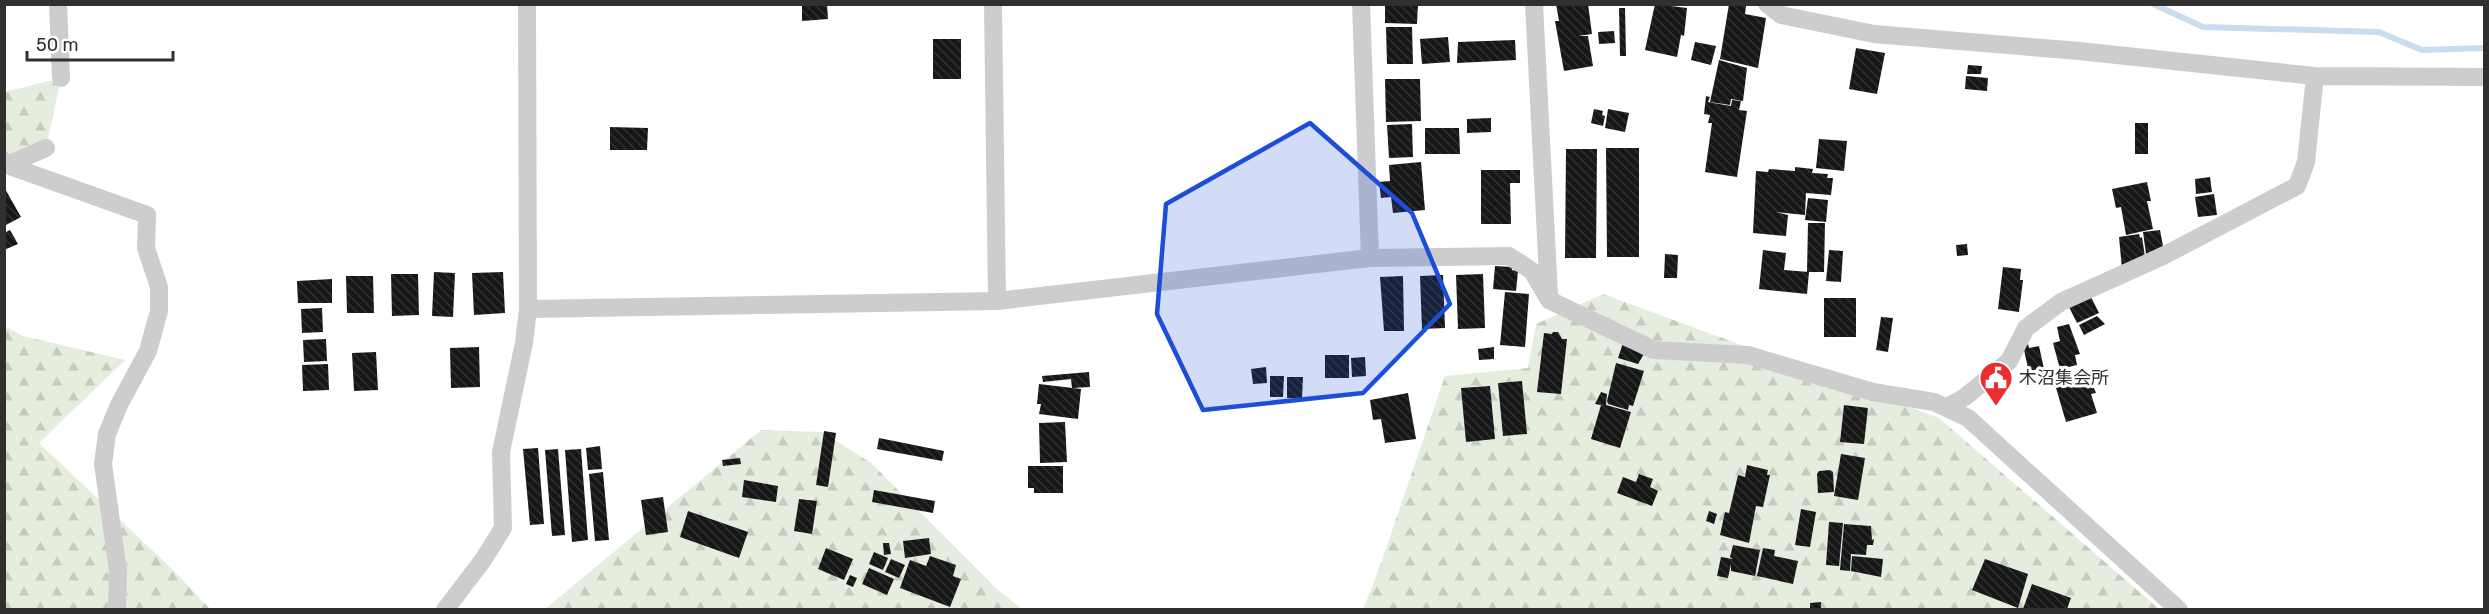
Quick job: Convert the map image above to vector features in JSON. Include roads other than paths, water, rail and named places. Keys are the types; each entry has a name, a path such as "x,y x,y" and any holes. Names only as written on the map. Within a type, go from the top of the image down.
{"street":[{"path":"58,4 61,78"},
{"path":"445,609 483,560 503,528 501,452 524,343 528,309 526,4"},
{"path":"993,4 997,301"},
{"path":"1361,4 1370,258"},
{"path":"1534,4 1549,300"},
{"path":"1767,4 1781,15 1874,34 2079,51 2315,76 2484,77"},
{"path":"1947,407 1965,397 2009,362 2026,328 2061,302 2163,256 2297,186 2306,162 2315,76"},
{"path":"46,148 7,165 147,215 146,248 159,287 159,311 148,351 106,434 103,464 118,570 117,609"},
{"path":"528,309 997,301 1370,258 1509,256 1532,272 1549,300 1654,350 1748,355 1873,392 1934,402 1968,418 2179,609"}],"waterway":[{"path":"2153,4 2203,27 2379,32 2422,50 2484,48"}],"place":[{"name":"木沼集会所","path":"1996,407"}]}
